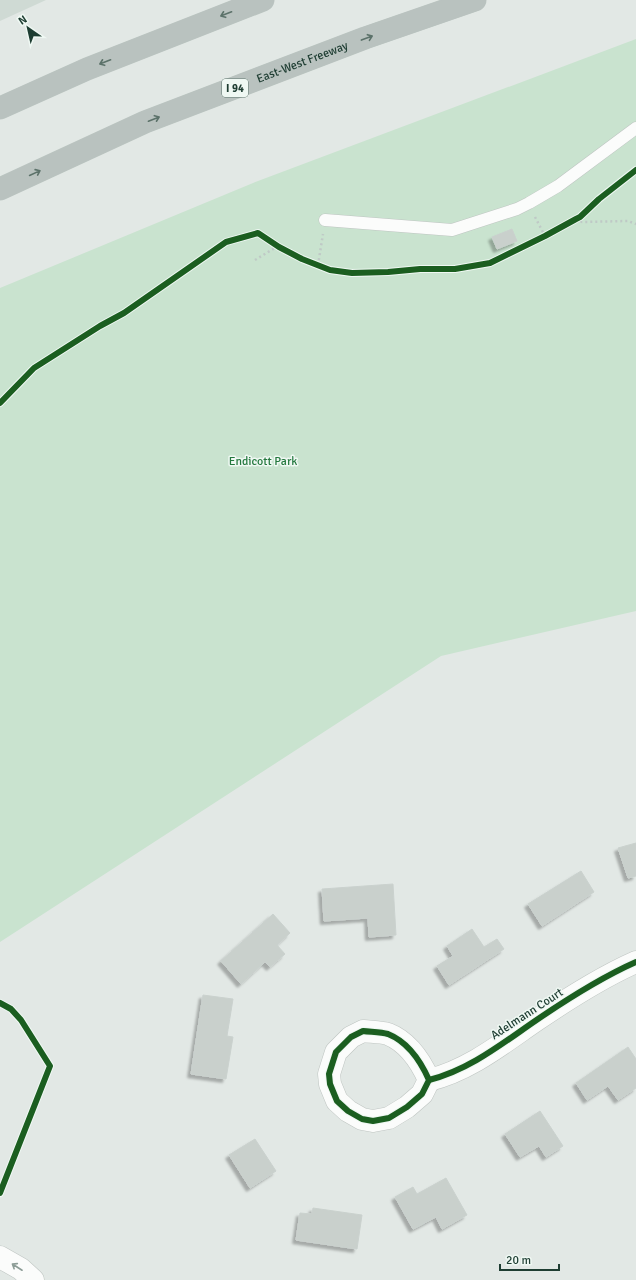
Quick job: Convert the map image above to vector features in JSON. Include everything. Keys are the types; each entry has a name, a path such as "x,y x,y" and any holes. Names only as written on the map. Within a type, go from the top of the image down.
{"highway":[{"path":"0,108 87,68 263,0"},
{"name":"East-West Freeway","path":"0,189 145,122 365,38 475,0"}],"street":[{"name":"Adelmann Court","path":"429,1080 459,1070 498,1047 540,1018 610,974 636,962"},
{"path":"363,1031 387,1034 398,1039 416,1056 423,1066 429,1080 422,1094 407,1107 389,1118 373,1121 362,1119 348,1111 337,1101 330,1084 329,1074 336,1052 351,1037 363,1031"},
{"path":"0,1257 21,1269 33,1280"}],"lane":[{"path":"325,220 452,230 517,209 529,203 558,186 636,128"}],"path":[{"path":"529,203 545,236"},
{"path":"576,219 582,222 628,221 636,224"},
{"path":"318,266 325,220"},
{"path":"255,260 278,246"}],"shaded area":[{"path":"0,0 46,0 0,21"}],"green space":[{"name":"Endicott Park","path":"636,39 636,611 441,656 0,942 0,288 253,183"}],"building":[{"path":"512,229 517,241 497,249 492,237"},
{"path":"636,843 636,876 628,878 618,848"},
{"path":"581,871 594,892 542,926 528,904"},
{"path":"393,884 396,935 369,937 368,918 324,921 322,889"},
{"path":"273,914 290,933 277,945 285,954 270,967 265,962 241,984 221,961"},
{"path":"472,929 484,947 497,939 504,949 449,985 437,966 453,956 447,946"},
{"path":"203,995 233,999 227,1036 233,1037 226,1079 191,1074"},
{"path":"628,1047 636,1059 636,1088 618,1100 608,1086 587,1100 576,1083"},
{"path":"540,1111 563,1146 546,1157 539,1146 520,1157 505,1134"},
{"path":"255,1139 276,1171 250,1188 229,1155"},
{"path":"446,1178 467,1215 442,1229 436,1217 413,1229 395,1197 413,1187 417,1194"},
{"path":"313,1208 362,1215 357,1249 296,1240 300,1213 312,1214"}],"cycle path":[{"path":"0,403 34,368 100,326 124,313 226,242 258,233 279,247 302,259 330,270 352,273 420,269 455,269 490,263 580,217 599,199 636,170"},
{"path":"429,1080 473,1062 598,981 636,962"},
{"path":"0,1003 11,1009 21,1020 50,1066 0,1193"},
{"path":"363,1031 388,1034 402,1042 418,1060 429,1080 422,1094 407,1107 389,1118 373,1121 362,1119 348,1111 337,1101 330,1084 329,1074 336,1052 351,1037 363,1031"}]}
